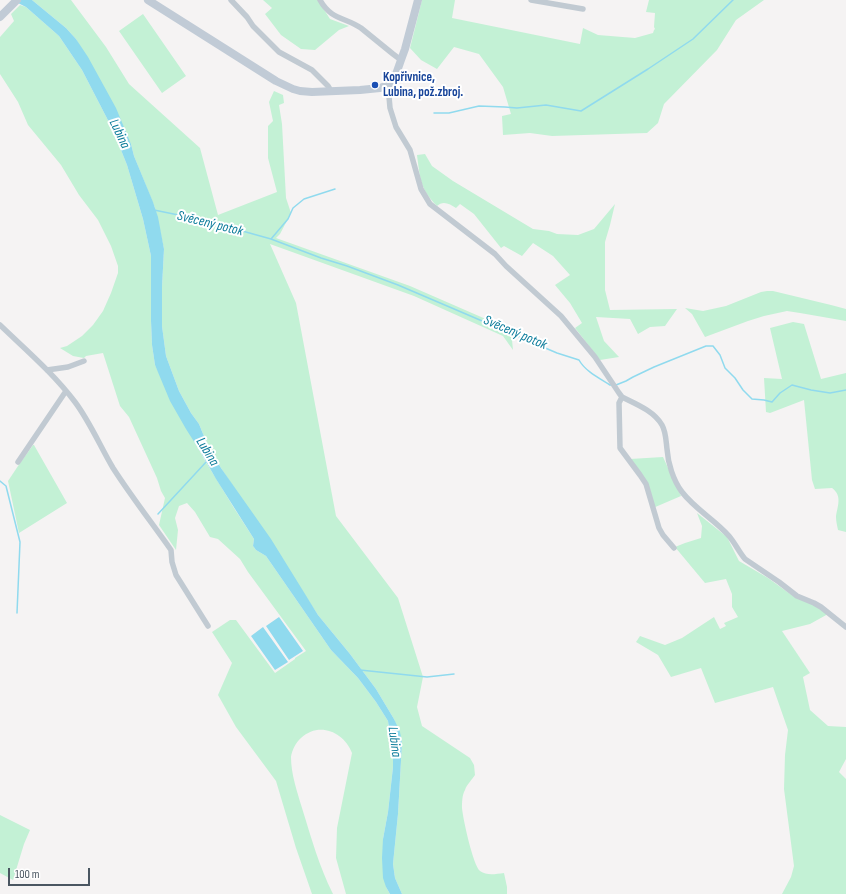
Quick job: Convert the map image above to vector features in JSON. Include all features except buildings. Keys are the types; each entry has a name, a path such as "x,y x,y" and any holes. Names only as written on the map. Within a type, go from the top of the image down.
{"street":[{"path":"0,17 17,0"},
{"path":"148,0 286,87 300,91 312,92 380,88 392,82 405,49 418,0"},
{"path":"231,0 247,17 253,26 279,52 312,70 331,91"},
{"path":"320,0 328,11 334,16 357,25 401,60"},
{"path":"530,0 582,9"},
{"path":"388,85 390,108 397,129 410,150 421,189 430,204 495,254 506,266 561,316 595,357 622,397 650,412 662,424 665,432 668,457 678,485 687,497 729,536 740,554 797,596 821,607 846,628"},
{"path":"0,326 47,370 66,391 84,415 124,485 171,550 172,562 176,575 208,626"},
{"path":"47,370 68,367 84,360"},
{"path":"18,462 66,391"},
{"path":"622,397 619,403 620,448 646,484 662,535 674,548"}],"green space":[{"path":"32,0 71,0 106,47 129,84 200,148 218,215 277,192 268,158 268,126 273,121 269,102 274,91 283,95 284,103 279,105 282,124 286,198 291,213 280,234 276,238 410,286 511,330 513,350 503,336 414,296 270,244 296,303 336,516 398,598 423,677 417,707 422,726 470,758 474,765 475,775 463,794 462,801 463,814 469,841 474,860 480,871 488,874 504,873 507,894 402,894 395,878 393,864 398,814 402,743 394,719 376,689 318,615 221,468 208,446 199,424 179,391 166,356 162,326 164,249 155,208 134,156 131,144 76,39 66,28"},
{"path":"263,0 318,0 330,19 349,26 339,30 315,50 301,49 281,35 265,14 272,8"},
{"path":"422,0 455,0 452,18 580,44 583,28 598,35 635,38 653,33 655,29 655,13 646,12 649,0 764,0 736,20 717,50 664,104 658,123 647,133 552,136 530,133 503,135 502,116 511,114 503,87 479,54 454,47 437,69 421,60 410,48"},
{"path":"20,5 26,7 59,36 82,70 113,130 127,165 143,219 151,256 151,321 155,365 204,459 254,539 253,546 256,550 266,556 331,650 358,678 388,721 393,754 393,767 388,812 383,839 386,887 390,894 346,894 336,858 337,828 352,753 343,739 337,735 330,731 315,730 308,733 297,742 294,746 291,757 296,789 319,862 333,894 312,894 296,848 276,781 236,727 218,695 232,663 212,632 230,620 236,620 275,673 306,651 240,559 218,539 210,537 195,512 187,503 179,506 175,518 178,530 176,550 159,525 165,498 129,417 120,406 103,353 86,356 84,358 73,356 60,348 67,346 82,336 93,325 103,311 118,273 118,266 111,246 98,220 79,195 61,165 28,125 18,102 0,74 0,37 14,21 11,14"},
{"path":"143,14 186,76 162,93 119,31"},
{"path":"425,154 432,166 453,181 533,229 549,231 557,234 578,235 594,229 615,204 605,242 605,290 610,310 677,309 665,326 650,327 638,334 630,319 596,317 604,341 619,357 600,360 575,328 582,323 570,303 555,285 570,275 553,256 533,243 522,256 504,246 501,248 474,214 460,204 456,208 444,203 437,206 427,194 420,177 417,155"},
{"path":"767,291 773,291 846,309 846,321 787,311 748,321 705,337 692,314 685,308 703,311 726,306"},
{"path":"793,322 804,324 821,379 846,373 846,532 838,530 836,522 838,506 837,494 832,488 815,489 812,480 804,400 770,413 766,412 764,378 782,379 770,328"},
{"path":"33,445 67,503 19,533 8,481"},
{"path":"663,457 681,496 653,508 646,482 630,459"},
{"path":"697,513 727,537 739,561 768,578 793,596 817,605 828,614 810,624 782,631 810,673 803,677 810,710 828,726 846,727 846,759 839,772 846,779 846,894 782,894 791,877 794,866 784,789 785,755 788,730 773,687 715,703 701,668 671,677 658,655 636,642 640,636 665,645 682,638 714,617 720,629 726,626 724,623 738,617 732,607 732,594 726,579 705,583 675,547 701,538 702,526"},
{"path":"0,815 30,830 13,880 0,873"}],"water":[{"name":"Lubina","path":"12,0 32,0 66,28 76,39 88,57 116,108 158,217 164,249 162,326 166,356 179,391 199,424 208,446 221,468 271,539 318,615 376,689 400,732 402,743 398,814 393,864 395,878 402,894 390,894 383,878 383,839 388,812 393,767 393,754 388,721 358,678 331,650 266,556 256,550 253,546 254,539 216,479 170,401 155,365 151,321 151,256 143,219 127,165 113,130 82,70 59,36 26,7"},
{"path":"279,617 303,651 289,660 266,626"},
{"path":"263,627 288,662 275,670 251,636"}],"waterway":[{"path":"434,113 449,113 479,106 517,108 546,105 581,111 693,39 733,0"},
{"path":"271,239 288,219 293,208 304,199 335,189"},
{"name":"Svěcený potok","path":"154,210 203,220 271,239 398,285 557,353 579,360 585,368 612,385"},
{"name":"Svěcený potok","path":"616,385 654,367 706,346 713,346 720,355 725,368 752,399 772,402 780,393 792,385 830,393 846,390"},
{"name":"Lubina","path":"158,514 207,461"},
{"path":"0,481 6,486 20,542 17,613"},
{"path":"360,670 427,677 454,674"}],"place":[{"name":"Kopřivnice, Lubina, pož.zbroj.","path":"375,85"}]}
